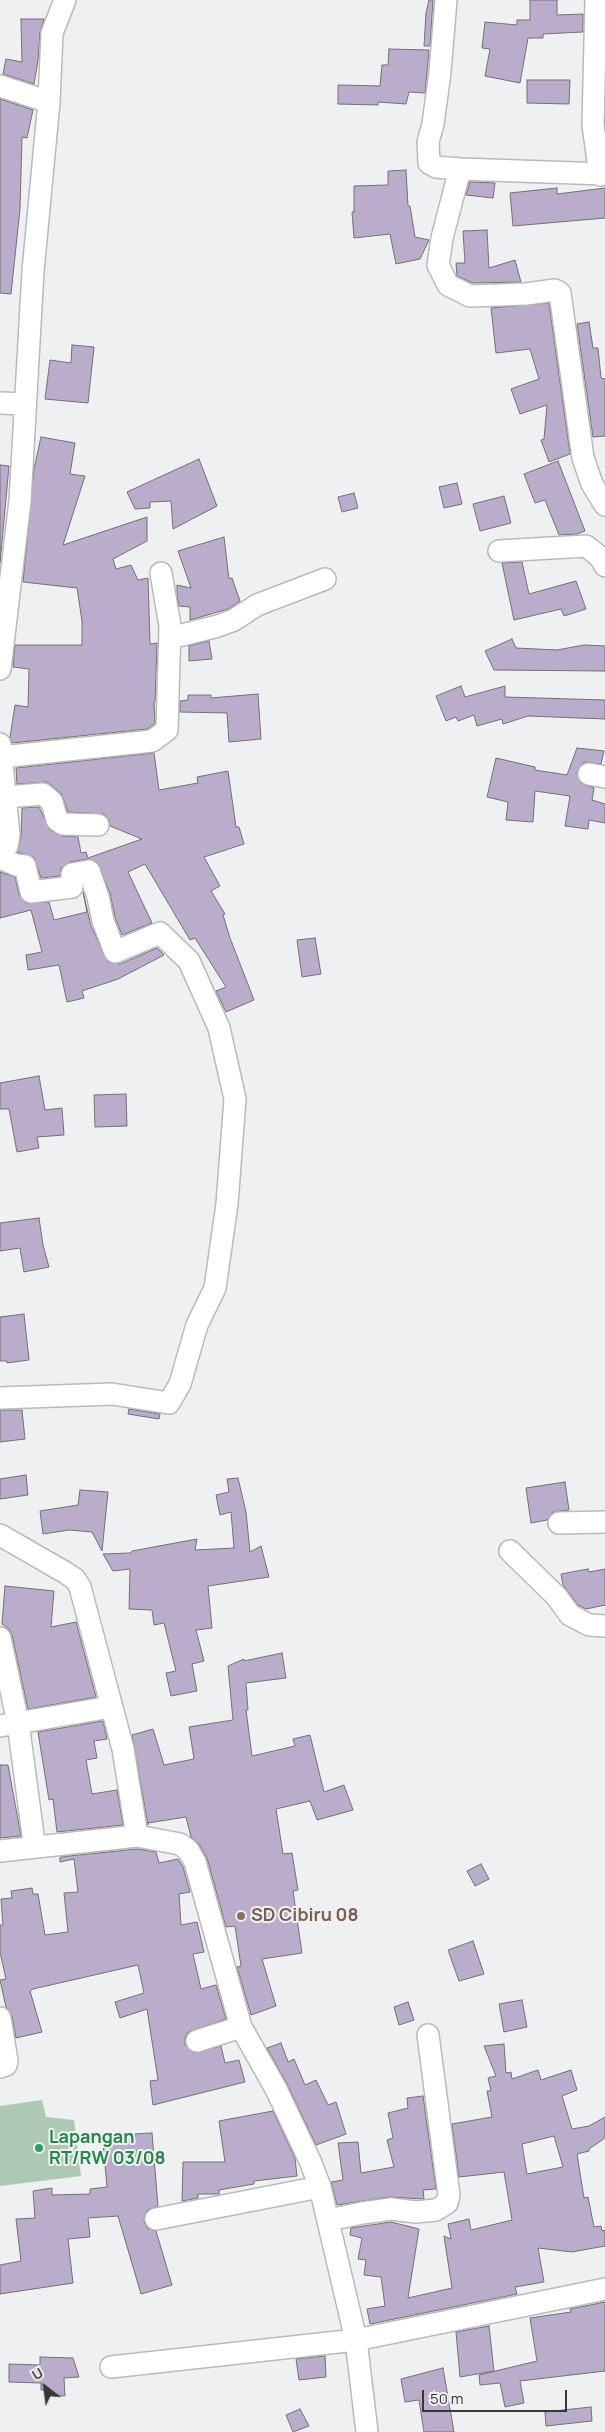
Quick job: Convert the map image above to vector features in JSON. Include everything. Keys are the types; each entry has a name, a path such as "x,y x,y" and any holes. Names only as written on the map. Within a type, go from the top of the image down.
{"street":[{"path":"0,669 20,501 24,404 38,206 49,102 52,33 65,0"},
{"path":"446,0 440,72 427,155 429,163 436,167 460,169 602,175 593,125 596,0"},
{"path":"0,86 49,102"},
{"path":"460,169 442,238 438,265 448,285 470,296 526,294 555,290 560,293 583,458 592,484 605,505"},
{"path":"0,403 24,404"},
{"path":"499,551 586,546 602,553"},
{"path":"0,852 7,846 9,835 1,750 152,741 162,736 167,730 169,723 170,638 167,603 161,573"},
{"path":"170,638 234,620 257,605 325,579"},
{"path":"6,797 43,794 50,798 55,817 63,824 98,825"},
{"path":"0,858 16,866 25,866 30,892 72,887 72,874 89,871 98,897 103,921 115,952 160,933 189,961 219,1028 235,1099 227,1204 215,1288 197,1325 180,1384 169,1403 112,1394 0,1398"},
{"path":"559,1524 605,1522"},
{"path":"0,1536 70,1576 80,1587 123,1749 136,1836"},
{"path":"510,1551 558,1597 570,1615 589,1625 605,1626"},
{"path":"0,1638 9,1724 33,1835"},
{"path":"9,1724 111,1707"},
{"path":"0,1851 136,1836 180,1844 188,1850 195,1862 241,2027 276,2089 312,2163 320,2187 356,2340 367,2432"},
{"path":"0,2018 7,2061 6,2065 0,2068"},
{"path":"197,2041 241,2027"},
{"path":"329,2220 362,2212 391,2209 416,2212 436,2210 447,2204 449,2196 428,2035"},
{"path":"156,2219 320,2187"},
{"path":"111,2367 356,2340 605,2289"}],"green space":[{"name":"Lapangan RT/RW 03/08","path":"42,2100 46,2117 74,2120 81,2176 0,2186 0,2106"}],"building":[{"path":"429,0 433,0 430,46 424,46 426,13"},
{"path":"530,0 557,0 557,15 583,14 583,32 543,34 543,38 528,38 520,83 485,76 490,49 482,48 485,22 517,25 517,20 530,20"},
{"path":"21,19 44,19 40,32 34,84 3,74 6,59 22,62"},
{"path":"389,49 429,50 425,93 409,92 406,104 378,102 378,105 338,104 338,85 380,86 382,65 388,65"},
{"path":"527,80 570,80 569,104 527,103"},
{"path":"0,99 33,110 27,138 22,137 20,209 11,294 0,293"},
{"path":"406,170 408,206 410,206 415,237 429,240 420,259 396,264 390,234 354,238 352,212 354,212 354,186 388,185 388,171"},
{"path":"470,182 495,183 493,198 466,195"},
{"path":"557,188 557,194 605,188 605,218 513,226 510,193"},
{"path":"487,230 489,268 515,260 521,282 473,283 457,276 456,263 465,263 463,231"},
{"path":"549,303 570,454 549,462 541,440 544,439 547,405 520,414 511,389 539,379 530,349 496,353 491,308"},
{"path":"589,322 593,348 598,348 601,378 605,379 605,436 593,437 577,324"},
{"path":"72,345 94,347 88,403 45,399 50,360 71,363"},
{"path":"41,437 75,443 70,474 85,476 63,545 147,517 147,541 113,559 116,569 131,565 138,580 148,578 150,644 157,643 154,702 155,724 147,729 12,743 10,737 15,705 28,707 29,669 13,667 15,645 82,645 82,621 77,588 23,582 34,469"},
{"path":"199,459 217,506 173,529 171,501 150,502 150,508 135,509 127,492"},
{"path":"558,461 585,531 577,534 559,535 545,500 535,503 524,474"},
{"path":"0,465 9,466 0,563"},
{"path":"457,483 462,504 444,508 439,487"},
{"path":"354,493 358,508 342,512 338,497"},
{"path":"504,496 511,523 480,531 473,504"},
{"path":"224,537 229,579 232,578 240,601 228,609 190,620 190,607 179,606 177,595 177,585 191,588 178,551"},
{"path":"522,562 529,594 576,581 586,609 564,616 561,609 514,620 502,563"},
{"path":"512,639 516,648 557,650 584,645 605,646 605,671 494,670 485,651"},
{"path":"209,641 212,659 189,661 189,646"},
{"path":"461,686 465,697 505,686 505,697 605,700 605,719 528,716 503,724 502,719 477,726 474,715 458,721 456,717 446,721 436,696"},
{"path":"258,694 261,739 229,742 227,713 180,712 180,701 188,700 188,695 211,695 211,698"},
{"path":"577,748 604,751 601,764 584,762 577,772 581,783 594,788 592,800 605,804 605,823 589,820 588,829 565,826 570,796 535,791 533,822 506,820 508,802 487,797 496,758 535,767 535,770 567,775"},
{"path":"154,753 159,790 198,783 197,777 228,771 236,827 239,827 244,844 204,857 220,886 211,891 225,914 223,915 230,938 254,1000 226,1012 216,991 226,987 195,938 190,940 145,864 128,872 152,923 122,935 115,917 110,893 97,862 87,859 70,862 61,868 60,876 41,878 34,857 17,852 21,837 22,808 39,807 50,830 62,836 78,837 81,853 86,852 88,858 142,839 110,826 109,820 104,814 68,812 61,793 47,782 17,784 16,768"},
{"path":"0,872 15,877 19,895 26,903 49,902 54,920 87,912 83,892 91,926 108,962 120,964 157,948 164,955 118,979 82,991 84,998 67,1002 59,965 28,970 26,955 42,952 31,910 0,918"},
{"path":"315,938 321,974 302,977 297,940"},
{"path":"39,1076 45,1110 62,1108 64,1135 37,1137 39,1148 17,1152 9,1109 0,1109 0,1083"},
{"path":"126,1094 127,1126 95,1127 94,1095"},
{"path":"39,1218 49,1267 24,1272 20,1248 0,1251 0,1223"},
{"path":"24,1314 29,1360 7,1363 7,1361 0,1361 0,1317"},
{"path":"129,1409 160,1414 159,1419 128,1414"},
{"path":"0,1410 22,1410 25,1439 0,1442"},
{"path":"26,1475 28,1495 0,1499 0,1479"},
{"path":"238,1478 246,1512 250,1552 261,1546 269,1577 208,1586 212,1628 196,1630 204,1661 192,1664 197,1691 171,1696 166,1673 176,1671 164,1623 154,1625 152,1610 129,1609 130,1569 113,1571 103,1554 131,1553 132,1551 197,1539 195,1550 234,1548 231,1512 220,1515 216,1495 229,1492 227,1479"},
{"path":"565,1482 569,1510 553,1512 547,1520 531,1523 526,1488"},
{"path":"80,1490 108,1492 102,1551 92,1532 69,1530 43,1534 40,1511 78,1505"},
{"path":"588,1569 589,1572 605,1569 605,1605 586,1609 578,1605 563,1585 561,1574"},
{"path":"5,1586 54,1591 51,1627 76,1622 96,1697 28,1709 12,1635 9,1629 2,1624"},
{"path":"282,1653 286,1678 246,1683 248,1710 246,1710 252,1756 295,1746 293,1739 310,1735 324,1792 344,1785 353,1810 317,1820 310,1801 276,1809 283,1854 292,1853 298,1890 293,1891 302,1953 262,1959 276,2006 251,2015 237,1967 241,1966 235,1926 226,1927 207,1858 199,1844 191,1837 186,1817 148,1823 148,1825 132,1735 153,1729 164,1765 194,1759 189,1727 233,1720 228,1666 244,1659 244,1661"},
{"path":"103,1721 107,1739 94,1741 97,1758 86,1760 92,1794 117,1790 123,1825 57,1832 53,1799 49,1800 38,1732"},
{"path":"0,1765 8,1765 21,1836 0,1838"},
{"path":"137,1849 156,1852 159,1863 178,1859 183,1867 190,1892 179,1894 181,1925 197,1922 204,1952 193,1954 201,1989 216,1985 226,2019 188,2032 185,2038 185,2045 195,2053 221,2046 225,2063 239,2060 245,2082 153,2105 150,2081 158,2080 147,2009 120,2018 115,2002 144,1993 138,1965 33,1989 30,1991 42,2032 16,2038 12,2016 6,2007 0,1980 6,1979 0,1952 0,1925 3,1925 1,1899 12,1898 11,1891 32,1888 33,1894 38,1894 45,1935 68,1932 64,1893 78,1892 74,1859 60,1862 60,1857"},
{"path":"481,1864 489,1879 475,1886 467,1871"},
{"path":"473,1941 484,1974 459,1981 448,1950"},
{"path":"522,2000 527,2027 504,2032 499,2004"},
{"path":"408,2002 414,2020 399,2025 394,2007"},
{"path":"281,2043 288,2062 294,2059 305,2085 316,2080 328,2105 336,2102 346,2134 316,2145 287,2084 267,2048"},
{"path":"504,2044 506,2073 511,2072 512,2079 538,2070 541,2080 571,2070 577,2090 562,2096 572,2129 589,2126 605,2117 605,2138 589,2149 589,2151 577,2154 584,2198 588,2197 594,2227 601,2226 602,2231 605,2230 605,2246 572,2252 538,2248 544,2282 515,2287 517,2294 370,2324 367,2309 385,2306 381,2277 364,2275 366,2260 358,2259 362,2238 350,2235 351,2228 391,2222 419,2229 408,2298 452,2288 444,2236 451,2239 448,2224 469,2219 471,2230 512,2220 504,2172 459,2177 452,2124 492,2117 487,2091 491,2091 488,2078 496,2076 484,2046","holes":["554,2136 563,2167 527,2174 522,2144"]},
{"path":"423,2096 436,2189 423,2190 424,2199 389,2197 337,2205 331,2182 343,2180 338,2143 358,2142 361,2173 394,2167 387,2140 393,2138 388,2113 408,2108 407,2098"},
{"path":"273,2111 295,2158 297,2176 254,2181 254,2184 219,2190 219,2194 198,2194 198,2198 182,2201 183,2162 225,2162 219,2121"},
{"path":"152,2133 158,2206 147,2210 144,2221 147,2228 156,2231 172,2285 141,2294 118,2216 88,2218 90,2237 68,2239 73,2283 0,2294 0,2265 21,2261 16,2219 35,2218 33,2191 52,2188 52,2195 90,2194 90,2189 107,2187 103,2142 135,2139 135,2134"},
{"path":"605,2302 605,2371 520,2381 524,2403 505,2407 500,2383 480,2385 479,2375 537,2361 530,2318 571,2312 570,2309"},
{"path":"489,2326 494,2371 460,2377 456,2332"},
{"path":"325,2356 326,2377 299,2380 296,2359"},
{"path":"40,2357 73,2358 79,2377 64,2378 65,2396 48,2395 48,2390 41,2390 41,2383 9,2382 9,2364 40,2365"},
{"path":"443,2368 454,2432 424,2432 419,2400 405,2402 401,2379"},
{"path":"591,2407 592,2421 546,2426 545,2412"},
{"path":"300,2409 309,2426 293,2432 286,2415"}],"place":[{"name":"SD Cibiru 08","path":"241,1916"},
{"name":"Lapangan RT/RW 03/08","path":"39,2148"}]}
